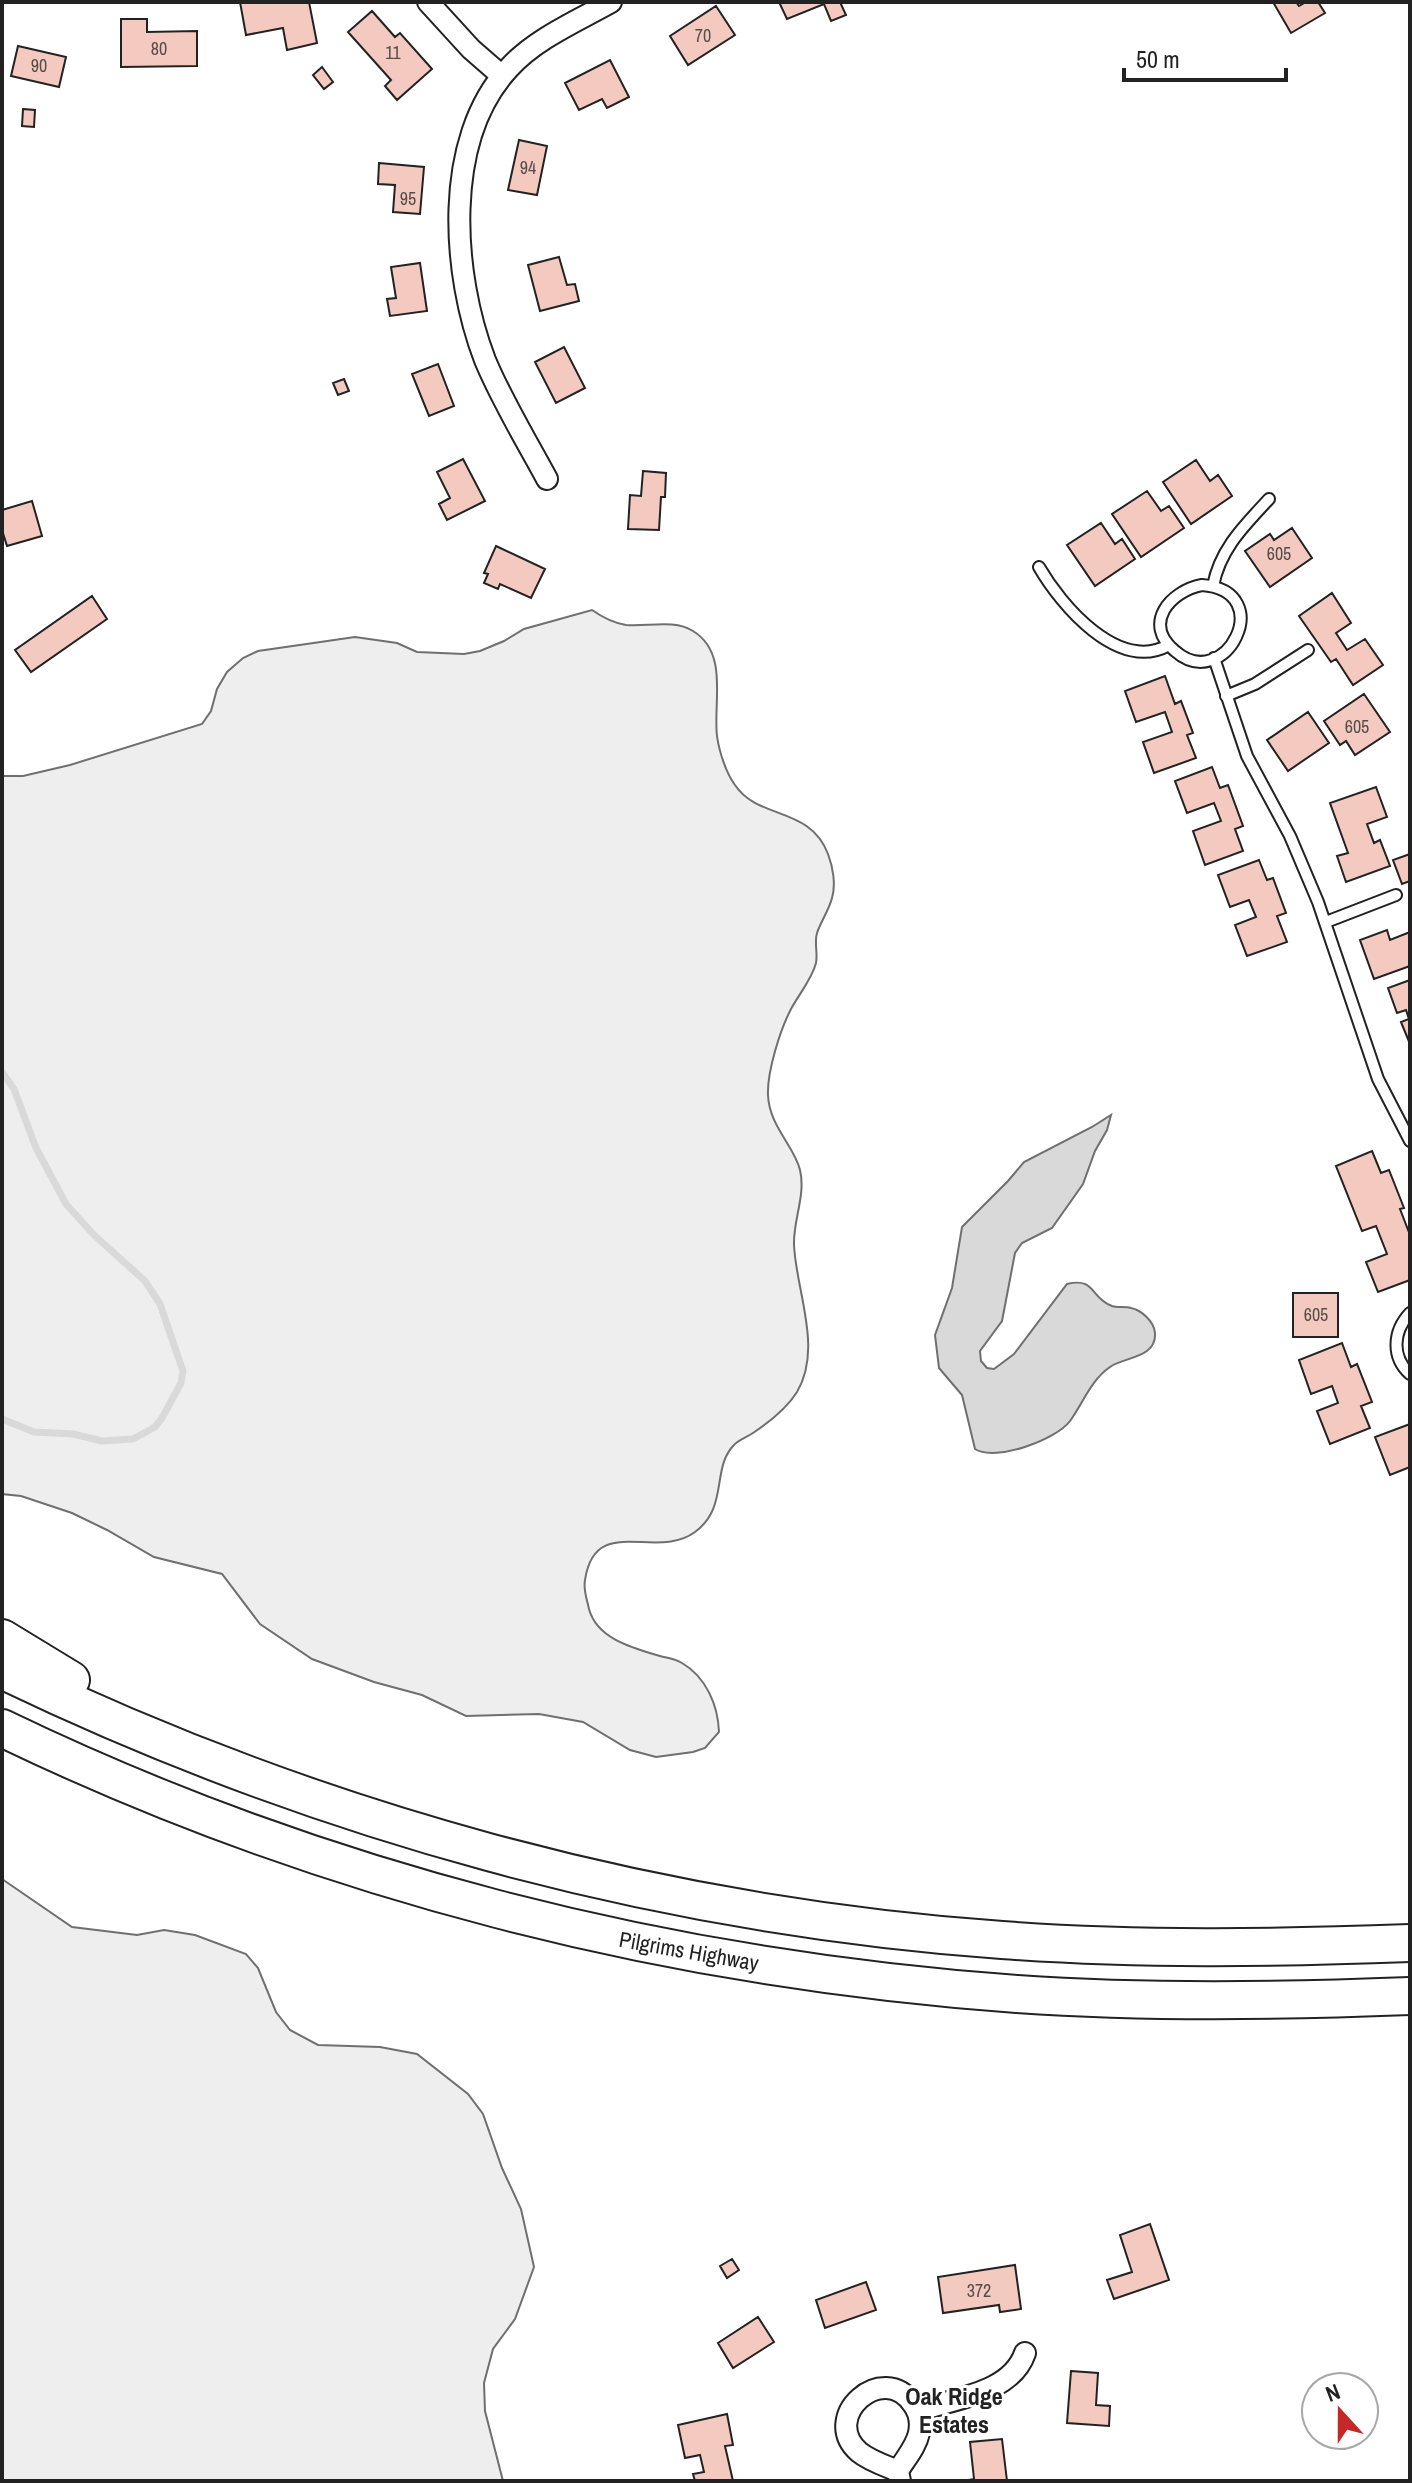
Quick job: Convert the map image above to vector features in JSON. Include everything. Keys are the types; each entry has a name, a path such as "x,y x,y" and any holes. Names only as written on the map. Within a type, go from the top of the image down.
{"highway":[{"path":"2,1638 159,1728 305,1795"},
{"path":"2,1670 156,1740 359,1813 469,1847 711,1903 841,1923 972,1937 1104,1945 1277,1947 1410,1943"},
{"name":"Pilgrims Highway","path":"2,1728 152,1795 316,1854 392,1879 544,1921 661,1947 819,1973 939,1987 1059,1996 1231,2001 1410,1996"},
{"path":"2,1755 121,1797 316,1854"}],"street":[{"path":"428,2 471,49 502,76"},
{"path":"547,479 484,357 469,304 461,251 461,194 469,142 479,113 502,76 530,49 611,2"},
{"path":"918,2411 1000,2384 1017,2370 1025,2353"},
{"path":"876,2388 901,2392 918,2411 918,2436 899,2476 856,2450 847,2431 847,2416 858,2398 876,2388"}],"lane":[{"path":"1213,586 1228,546 1269,499"},
{"path":"1039,567 1073,614 1104,638 1126,648 1146,652 1169,645"},
{"path":"1213,586 1233,598 1241,624 1233,644 1223,654 1191,660 1169,645 1161,625 1168,602 1182,591 1191,587 1213,586"},
{"path":"1226,696 1255,684 1308,650"},
{"path":"1214,658 1247,756 1290,836 1326,922 1372,1063 1410,1141"},
{"path":"1326,922 1396,895"},
{"path":"1410,1313 1400,1327 1396,1345 1400,1364 1410,1374"}],"shaded area":[{"path":"592,610 626,625 669,624 686,627 704,640 715,665 717,736 729,774 745,796 797,820 820,839 830,859 834,882 831,902 816,936 814,969 783,1028 768,1086 773,1117 800,1170 794,1245 808,1338 804,1375 797,1392 783,1409 736,1443 727,1454 712,1511 695,1532 679,1540 614,1543 601,1548 591,1560 585,1580 589,1609 600,1628 628,1646 682,1663 698,1676 713,1702 719,1732 705,1748 656,1757 630,1750 583,1722 539,1714 466,1716 422,1695 374,1682 312,1659 260,1624 222,1574 154,1557 72,1513 21,1496 2,1494 2,776 23,776 70,765 202,724 211,711 217,689 227,672 243,658 258,651 355,637 397,643 417,652 464,654 504,641 524,629"},
{"path":"1111,1115 1083,1184 1052,1228 1022,1243 1015,1253 1002,1321 980,1351 981,1361 987,1368 994,1369 1014,1354 1067,1284 1083,1283 1112,1306 1129,1307 1143,1314 1154,1329 1154,1341 1145,1352 1103,1372 1070,1421 1052,1435 1010,1451 996,1453 975,1449 962,1395 939,1368 935,1335 952,1288 962,1227 1024,1162"},
{"path":"2,1879 72,1927 137,1935 164,1930 195,1935 246,1954 258,1968 276,2012 290,2030 318,2045 380,2047 417,2054 468,2094 483,2114 502,2168 521,2209 534,2267 515,2319 493,2349 484,2383 485,2411 503,2481 2,2481"}],"building":[{"path":"240,2 309,2 317,43 287,50 283,28 246,35"},
{"path":"779,2 840,2 846,15 831,21 824,4 787,19"},
{"path":"1273,2 1296,2 1299,6 1306,2 1318,2 1325,13 1291,33"},
{"path":"716,6 735,35 688,65 670,36"},
{"path":"372,11 395,37 400,33 432,69 397,100 385,86 391,80 348,32"},
{"path":"121,19 147,19 147,32 197,31 197,66 121,67"},
{"path":"18,46 66,57 59,87 11,76"},
{"path":"610,60 629,97 607,108 602,99 579,110 565,83"},
{"path":"322,67 333,82 324,89 313,75"},
{"path":"23,109 35,110 34,127 22,126"},
{"path":"519,140 547,146 537,195 508,190"},
{"path":"379,163 424,167 420,214 393,212 395,185 378,184"},
{"path":"559,257 567,285 575,284 579,301 540,311 528,265"},
{"path":"420,263 427,311 390,316 387,299 396,298 391,267"},
{"path":"564,347 585,388 556,403 535,362"},
{"path":"438,364 454,406 429,416 412,374"},
{"path":"344,379 349,391 338,395 333,383"},
{"path":"463,459 485,501 447,520 439,504 450,498 437,472"},
{"path":"1196,460 1210,481 1218,475 1232,496 1191,524 1163,482"},
{"path":"643,471 666,473 659,530 628,529 630,495 641,496"},
{"path":"1147,491 1161,511 1169,506 1184,528 1141,557 1112,514"},
{"path":"32,501 42,536 7,546 2,530 2,510"},
{"path":"1101,523 1115,544 1122,539 1135,559 1095,586 1067,545"},
{"path":"1292,528 1312,558 1270,587 1245,551 1270,534 1274,540"},
{"path":"496,546 545,569 531,598 500,584 498,589 484,583 488,574 484,573"},
{"path":"1332,593 1351,623 1336,633 1347,650 1365,639 1383,665 1353,685 1336,659 1331,662 1299,616"},
{"path":"92,596 107,619 31,672 15,650"},
{"path":"1165,676 1175,704 1181,701 1193,733 1187,735 1196,758 1154,773 1143,742 1172,732 1165,712 1136,722 1125,691"},
{"path":"1364,694 1390,732 1355,755 1346,741 1340,745 1324,721"},
{"path":"1308,712 1329,743 1288,771 1267,740"},
{"path":"1212,767 1220,788 1228,785 1243,826 1235,829 1243,851 1205,865 1193,831 1221,821 1214,803 1187,813 1175,781"},
{"path":"1376,787 1387,817 1367,824 1374,843 1380,840 1390,866 1346,882 1337,856 1348,853 1330,803"},
{"path":"1410,854 1410,881 1402,884 1393,860"},
{"path":"1259,860 1267,880 1273,878 1286,913 1277,916 1287,942 1247,956 1235,925 1256,917 1249,900 1230,907 1218,875"},
{"path":"1387,930 1390,940 1410,932 1410,966 1374,979 1360,940"},
{"path":"1410,980 1410,1044 1401,1022 1409,1019 1406,1010 1397,1013 1388,988"},
{"path":"1372,1151 1381,1173 1389,1170 1404,1208 1400,1209 1410,1235 1410,1280 1378,1292 1366,1262 1387,1254 1376,1226 1362,1231 1336,1166"},
{"path":"1293,1293 1338,1293 1338,1337 1293,1337"},
{"path":"1342,1343 1351,1367 1357,1364 1372,1402 1361,1406 1370,1428 1330,1444 1317,1411 1338,1403 1332,1386 1311,1394 1299,1360"},
{"path":"1410,1424 1410,1467 1390,1475 1375,1437"},
{"path":"1150,2224 1169,2280 1114,2299 1107,2280 1132,2272 1120,2235"},
{"path":"732,2259 739,2270 727,2278 720,2266"},
{"path":"1015,2265 1021,2309 1000,2312 999,2305 943,2313 938,2277"},
{"path":"866,2282 876,2310 825,2328 816,2300"},
{"path":"758,2317 774,2342 733,2368 718,2343"},
{"path":"1071,2371 1098,2373 1096,2405 1110,2406 1109,2426 1067,2423"},
{"path":"727,2414 733,2445 725,2446 733,2481 695,2481 693,2474 704,2472 700,2455 685,2458 678,2425"},
{"path":"1002,2439 1007,2481 963,2481 974,2479 970,2442"}],"waterway":[{"path":"2,1072 14,1089 36,1148 66,1204 94,1235 145,1281 160,1304 183,1371 181,1383 162,1418 155,1427 133,1439 102,1441 73,1434 34,1432 2,1419"}],"district":[{"name":"Oak Ridge Estates","path":"954,2411"}]}
